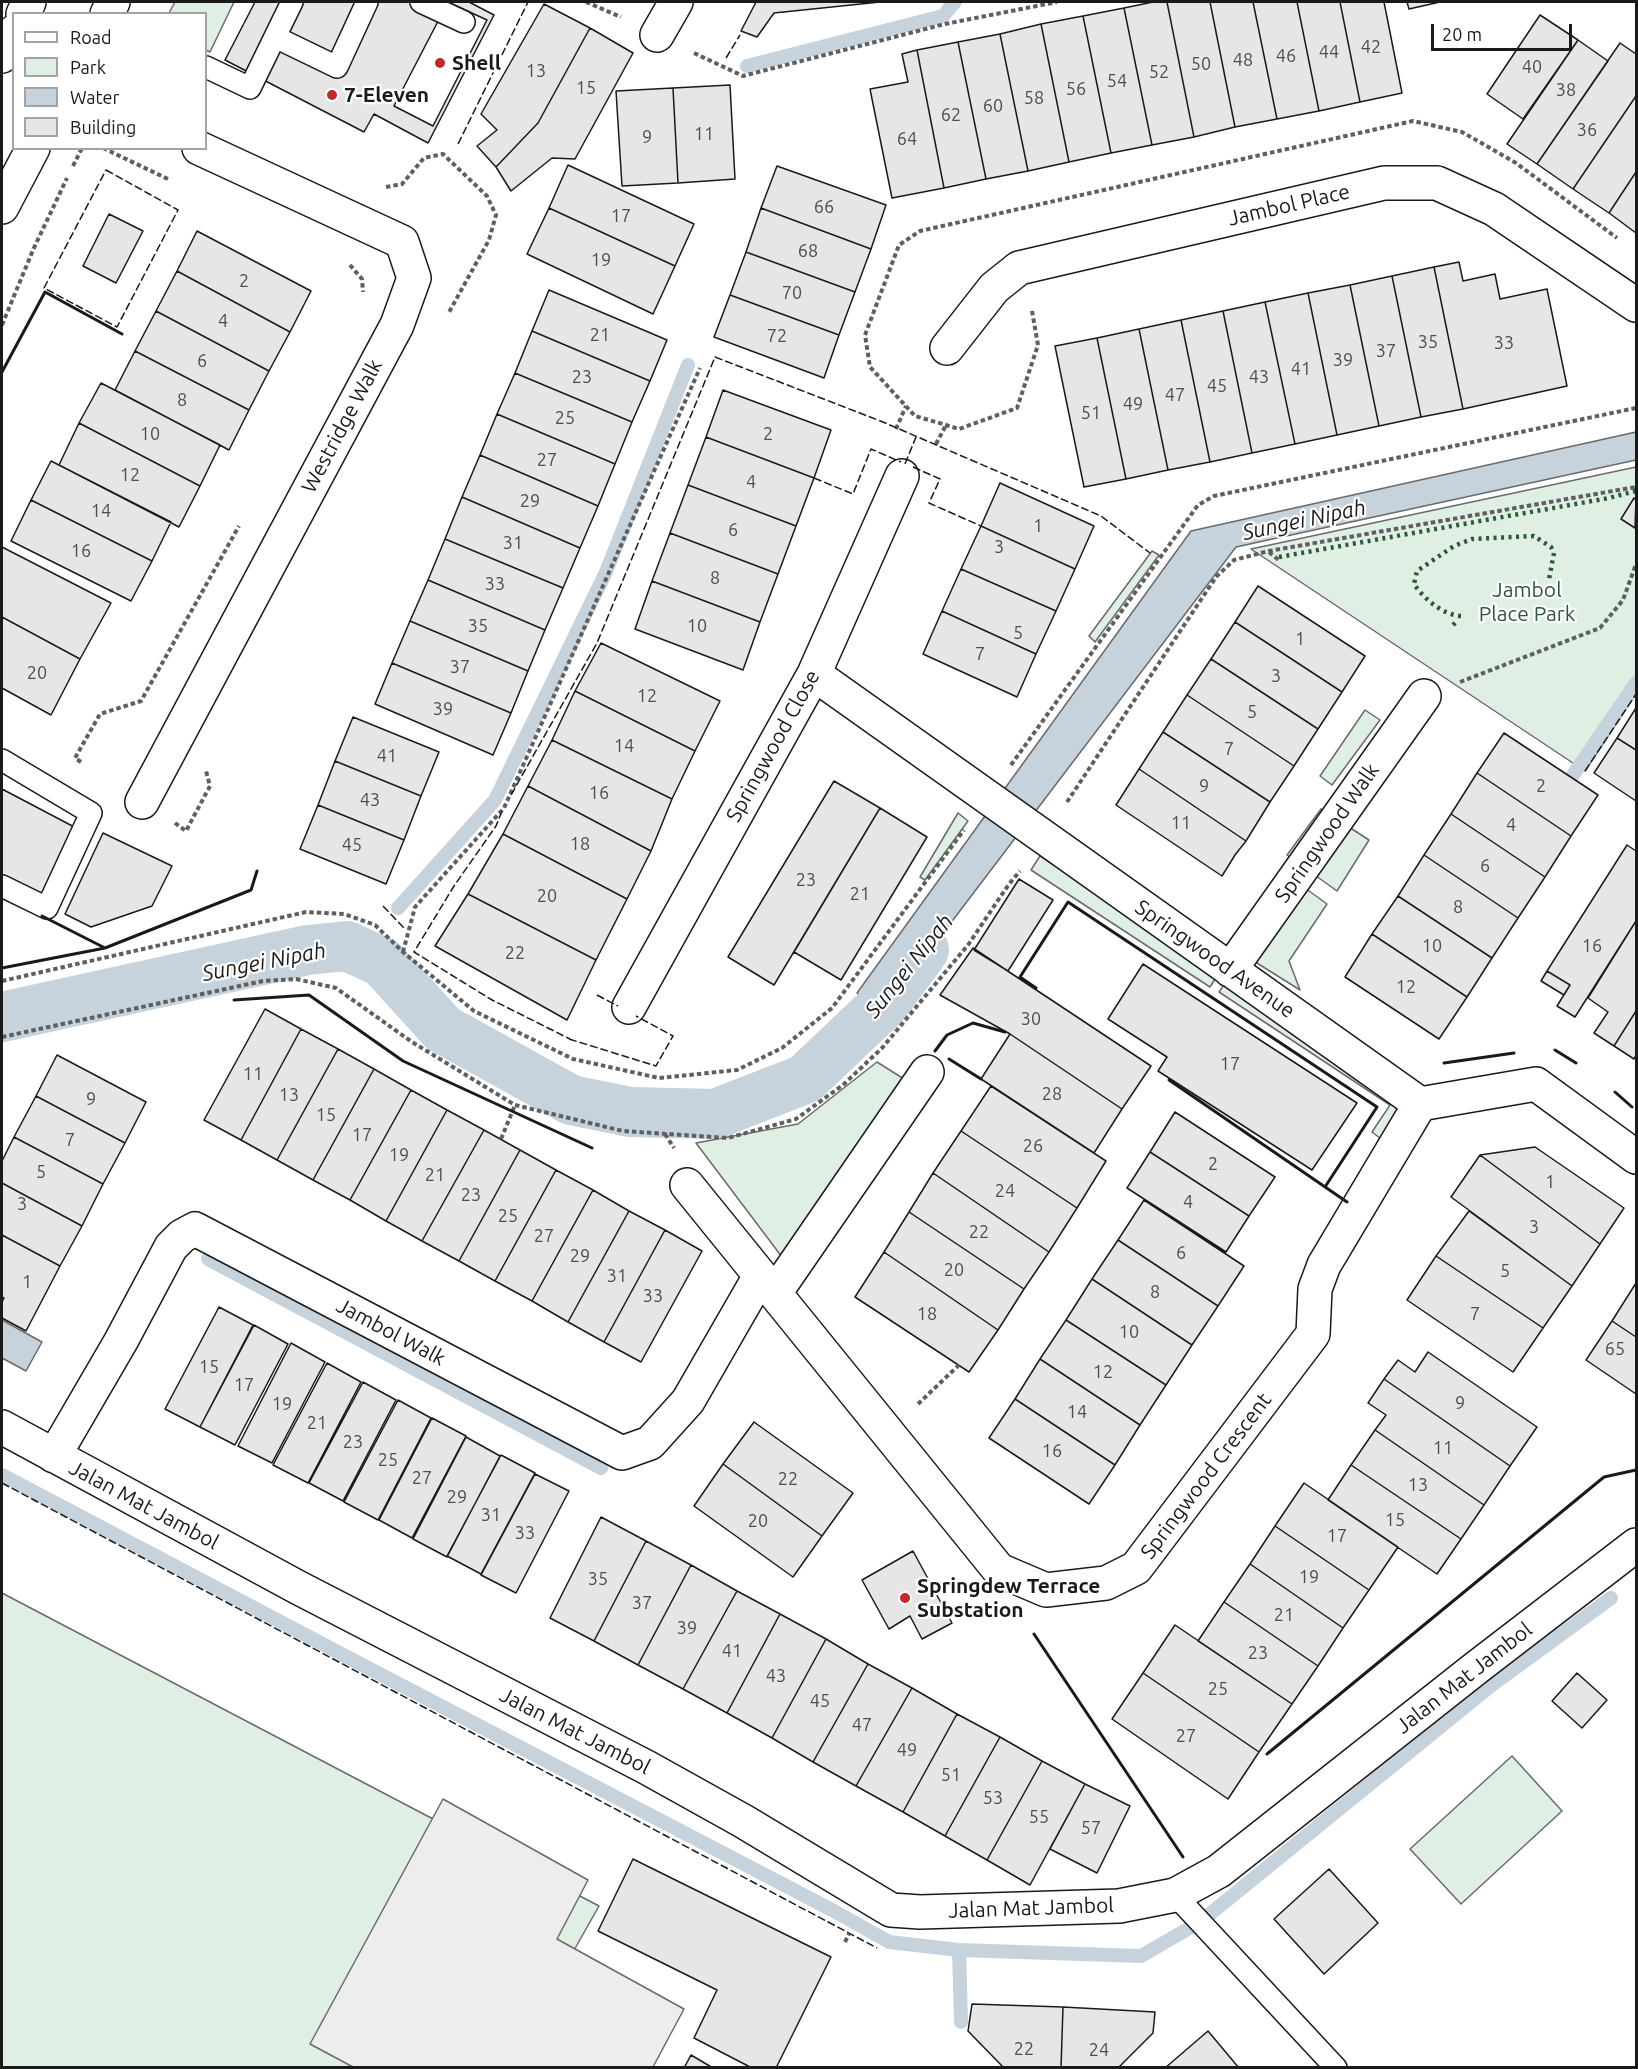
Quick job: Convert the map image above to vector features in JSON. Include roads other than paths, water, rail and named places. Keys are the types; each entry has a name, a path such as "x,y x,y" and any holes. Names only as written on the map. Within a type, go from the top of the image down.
{"main road":[{"path":"671,41 676,2"},
{"path":"2,56 12,36"},
{"path":"2,207 32,150"},
{"name":"Westridge Walk","path":"142,802 397,325 414,278 402,242 203,150"},
{"name":"Jambol Place","path":"947,348 994,288 1019,268 1384,183 1437,183 1494,209 1636,305"},
{"name":"Springwood Close","path":"628,1007 814,674 902,476"},
{"name":"Springwood Avenue","path":"814,674 1420,1104"},
{"name":"Springwood Walk","path":"1230,970 1424,696"},
{"path":"768,1284 927,1072"},
{"path":"1420,1104 1536,1084 1636,1157"},
{"name":"Springwood Crescent","path":"687,1185 999,1570 1046,1590 1106,1583 1136,1568 1313,1334 1315,1289 1324,1265 1420,1104"},
{"name":"Jambol Walk","path":"54,1456 121,1341 171,1247 182,1236 195,1229 622,1453 650,1443 688,1401 768,1284"},
{"name":"Jalan Mat Jambol","path":"2,1427 299,1588 646,1767 743,1821 891,1910 920,1912 1119,1906 1175,1895 1219,1871 1636,1545"}],"lane":[{"path":"207,67 250,88 292,2"},
{"path":"275,38 337,67 367,2"},
{"path":"421,2 464,22"},
{"path":"2,760 91,813 47,908 2,886"},
{"path":"1175,1895 1336,2067"}],"water":[{"path":"1636,432 1636,460 1236,547 887,1007 857,993 1191,531"},
{"path":"2,1320 42,1342 26,1371 2,1358"}],"waterway":[{"path":"747,66 943,16 955,2"},
{"path":"398,908 495,800 606,572 688,365"},
{"path":"1571,778 1636,683"},
{"name":"Sungei Nipah","path":"2,1017 308,950 347,946 382,962 443,1029 571,1100 630,1112 715,1114 805,1079 884,1004 924,950"},
{"path":"208,1259 601,1468"},
{"path":"2,1475 834,1911 889,1942 959,1950 1141,1956 1200,1922 1493,1684 1611,1598"},
{"path":"959,1950 961,2022"}],"place":[{"name":"Shell","path":"440,63"},
{"name":"7-Eleven","path":"332,95"},
{"name":"Springdew Terrace Substation","path":"905,1598"}],"park label":[{"name":"Jambol Place Park","path":"1527,602"}]}
